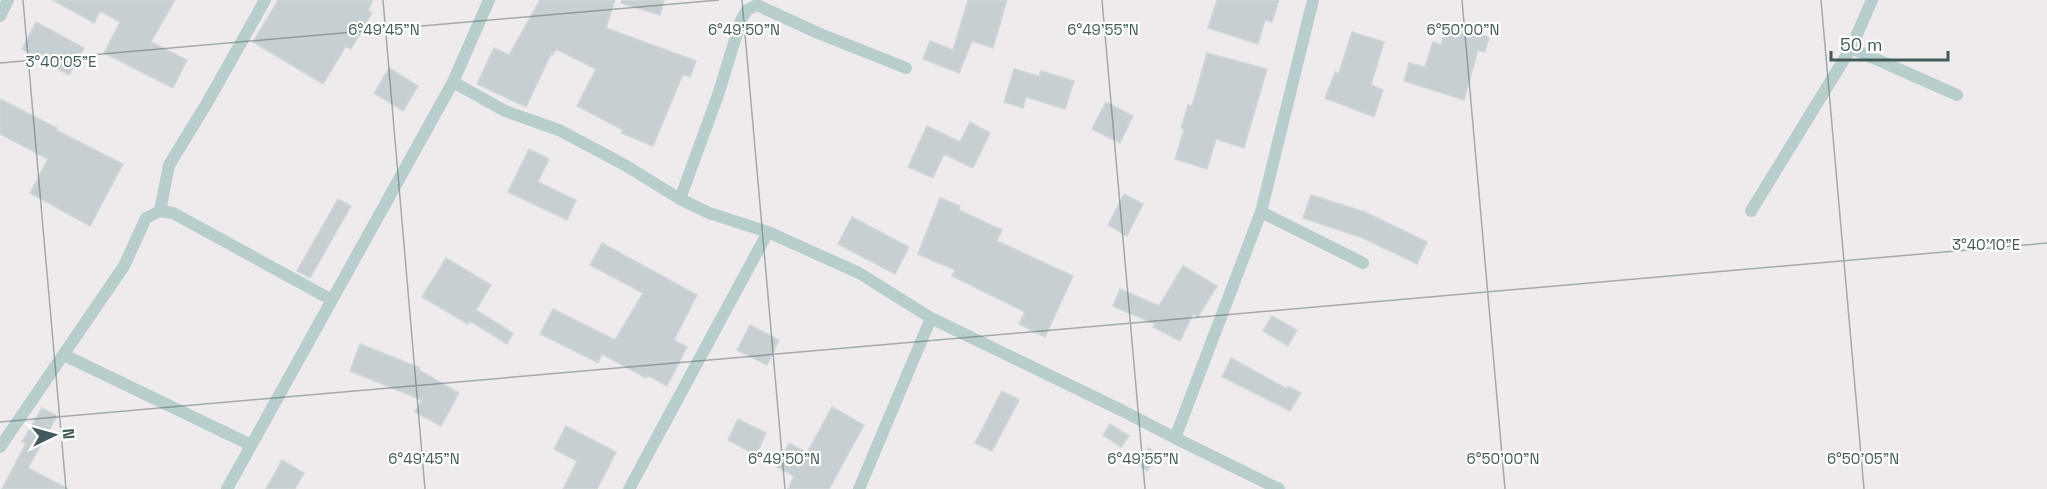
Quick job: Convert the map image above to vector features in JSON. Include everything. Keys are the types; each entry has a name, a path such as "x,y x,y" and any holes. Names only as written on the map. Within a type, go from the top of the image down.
{"street":[{"path":"0,16 8,0"},
{"path":"160,211 169,165 230,64 265,0"},
{"path":"227,489 453,82 489,0"},
{"path":"1175,438 1261,212 1313,0"},
{"path":"1751,211 1851,48 1872,0"},
{"path":"680,199 718,95 741,20 747,9 757,4 818,33 906,68"},
{"path":"1851,48 1957,95"},
{"path":"453,82 505,111 559,130 680,199 710,213 768,232 859,273 931,318 1279,489"},
{"path":"0,447 124,266 146,218 160,211 173,213 332,300"},
{"path":"1261,212 1363,263"},
{"path":"629,489 768,232"},
{"path":"859,489 931,318"},
{"path":"64,355 251,445"}],"building":[{"path":"53,0 175,0 151,42 187,60 173,88 104,53 120,22 100,11 94,23"},
{"path":"278,0 373,0 368,10 372,13 351,49 346,46 323,84 253,42"},
{"path":"540,0 615,0 606,28 696,61 690,77 683,74 653,146 621,133 623,130 577,106 596,69 556,49 553,55 551,54 526,107 477,84 494,48 509,55"},
{"path":"622,0 664,0 660,15 621,3"},
{"path":"968,0 1007,0 993,48 972,41 959,73 923,59 930,41 953,50"},
{"path":"1217,0 1279,0 1272,22 1265,20 1258,44 1208,28"},
{"path":"36,22 84,48 69,75 22,49"},
{"path":"1447,24 1489,37 1485,52 1478,50 1464,100 1404,81 1409,63 1425,67 1433,42 1441,45"},
{"path":"1352,32 1384,42 1371,85 1383,90 1374,117 1325,98 1335,72 1339,73"},
{"path":"1207,53 1267,69 1244,148 1216,139 1207,169 1175,159 1184,129 1181,128 1188,105 1192,106"},
{"path":"389,68 418,86 403,111 374,93"},
{"path":"1014,69 1039,76 1041,71 1074,81 1065,109 1026,97 1023,108 1004,102"},
{"path":"0,99 123,164 90,226 30,193 48,159 0,134"},
{"path":"1106,102 1133,116 1120,143 1092,129"},
{"path":"970,122 990,133 973,168 944,154 933,178 908,167 927,126 960,142"},
{"path":"529,149 549,159 538,182 576,200 567,220 508,192"},
{"path":"1124,194 1143,204 1127,236 1108,225"},
{"path":"1311,195 1365,212 1427,242 1417,264 1363,238 1303,218"},
{"path":"940,198 960,206 959,210 1002,230 997,241 1073,276 1045,337 1019,324 1025,312 952,276 955,270 918,254"},
{"path":"338,199 351,206 310,278 297,271"},
{"path":"852,217 909,247 895,274 838,244"},
{"path":"602,243 697,295 674,340 687,347 667,386 647,375 646,378 602,354 598,363 540,334 553,309 615,340 643,293 590,265"},
{"path":"446,258 491,285 476,310 513,333 507,344 470,321 468,324 422,297"},
{"path":"1183,266 1217,286 1198,317 1193,314 1180,341 1153,327 1155,324 1113,306 1120,289 1159,306"},
{"path":"1272,316 1297,330 1288,346 1263,331"},
{"path":"750,325 779,340 767,365 737,350"},
{"path":"360,344 420,368 419,370 459,393 441,426 415,412 422,400 350,371"},
{"path":"1231,358 1287,389 1288,386 1301,393 1290,411 1222,377"},
{"path":"1002,391 1019,400 992,451 975,443"},
{"path":"832,407 864,425 829,489 788,489 794,476 777,467 789,443 807,453"},
{"path":"42,408 57,416 28,468 68,489 2,489 26,443 22,442"},
{"path":"738,419 766,433 756,455 728,440"},
{"path":"1110,424 1129,436 1121,447 1103,435"},
{"path":"566,426 616,452 597,489 563,489 577,461 554,449"},
{"path":"1149,448 1159,455 1147,471 1138,464"},
{"path":"282,460 304,473 295,489 266,489"}]}
